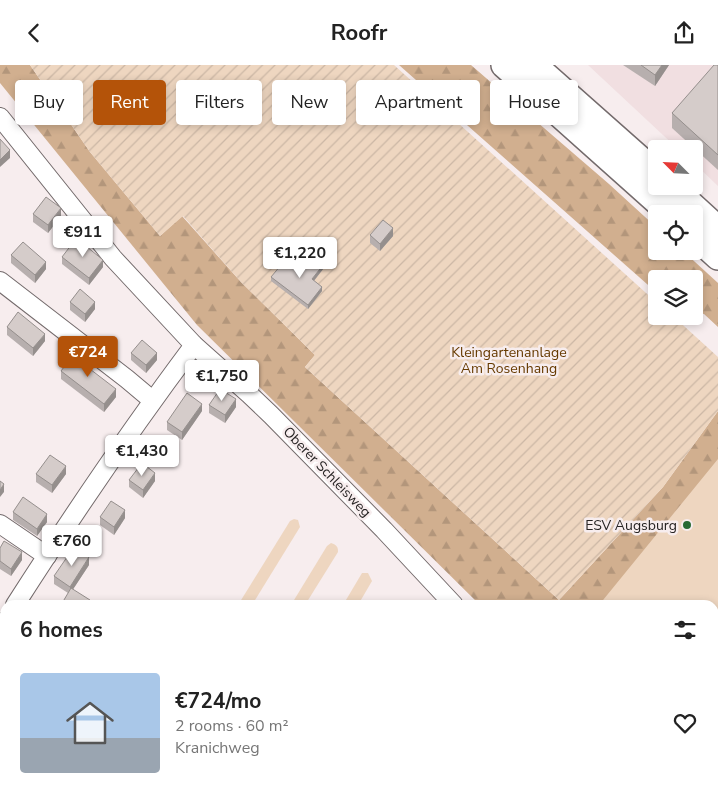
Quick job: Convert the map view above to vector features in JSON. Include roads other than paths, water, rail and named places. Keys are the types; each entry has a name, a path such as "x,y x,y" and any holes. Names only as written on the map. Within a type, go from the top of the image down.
{"highway":[{"path":"504,65 661,205"},
{"path":"534,65 648,166"},
{"path":"681,195 718,229"},
{"path":"703,243 718,257"}],"street":[{"name":"Oberer Schleisweg","path":"0,117 113,258 194,345 276,420 449,600"},
{"path":"0,281 152,400"},
{"path":"18,600 152,400 194,345"},
{"path":"0,524 46,556"}],"place":[{"name":"ESV Augsburg","path":"687,525"}],"park label":[{"name":"Kleingartenanlage Am Rosenhang","path":"509,360"}]}
